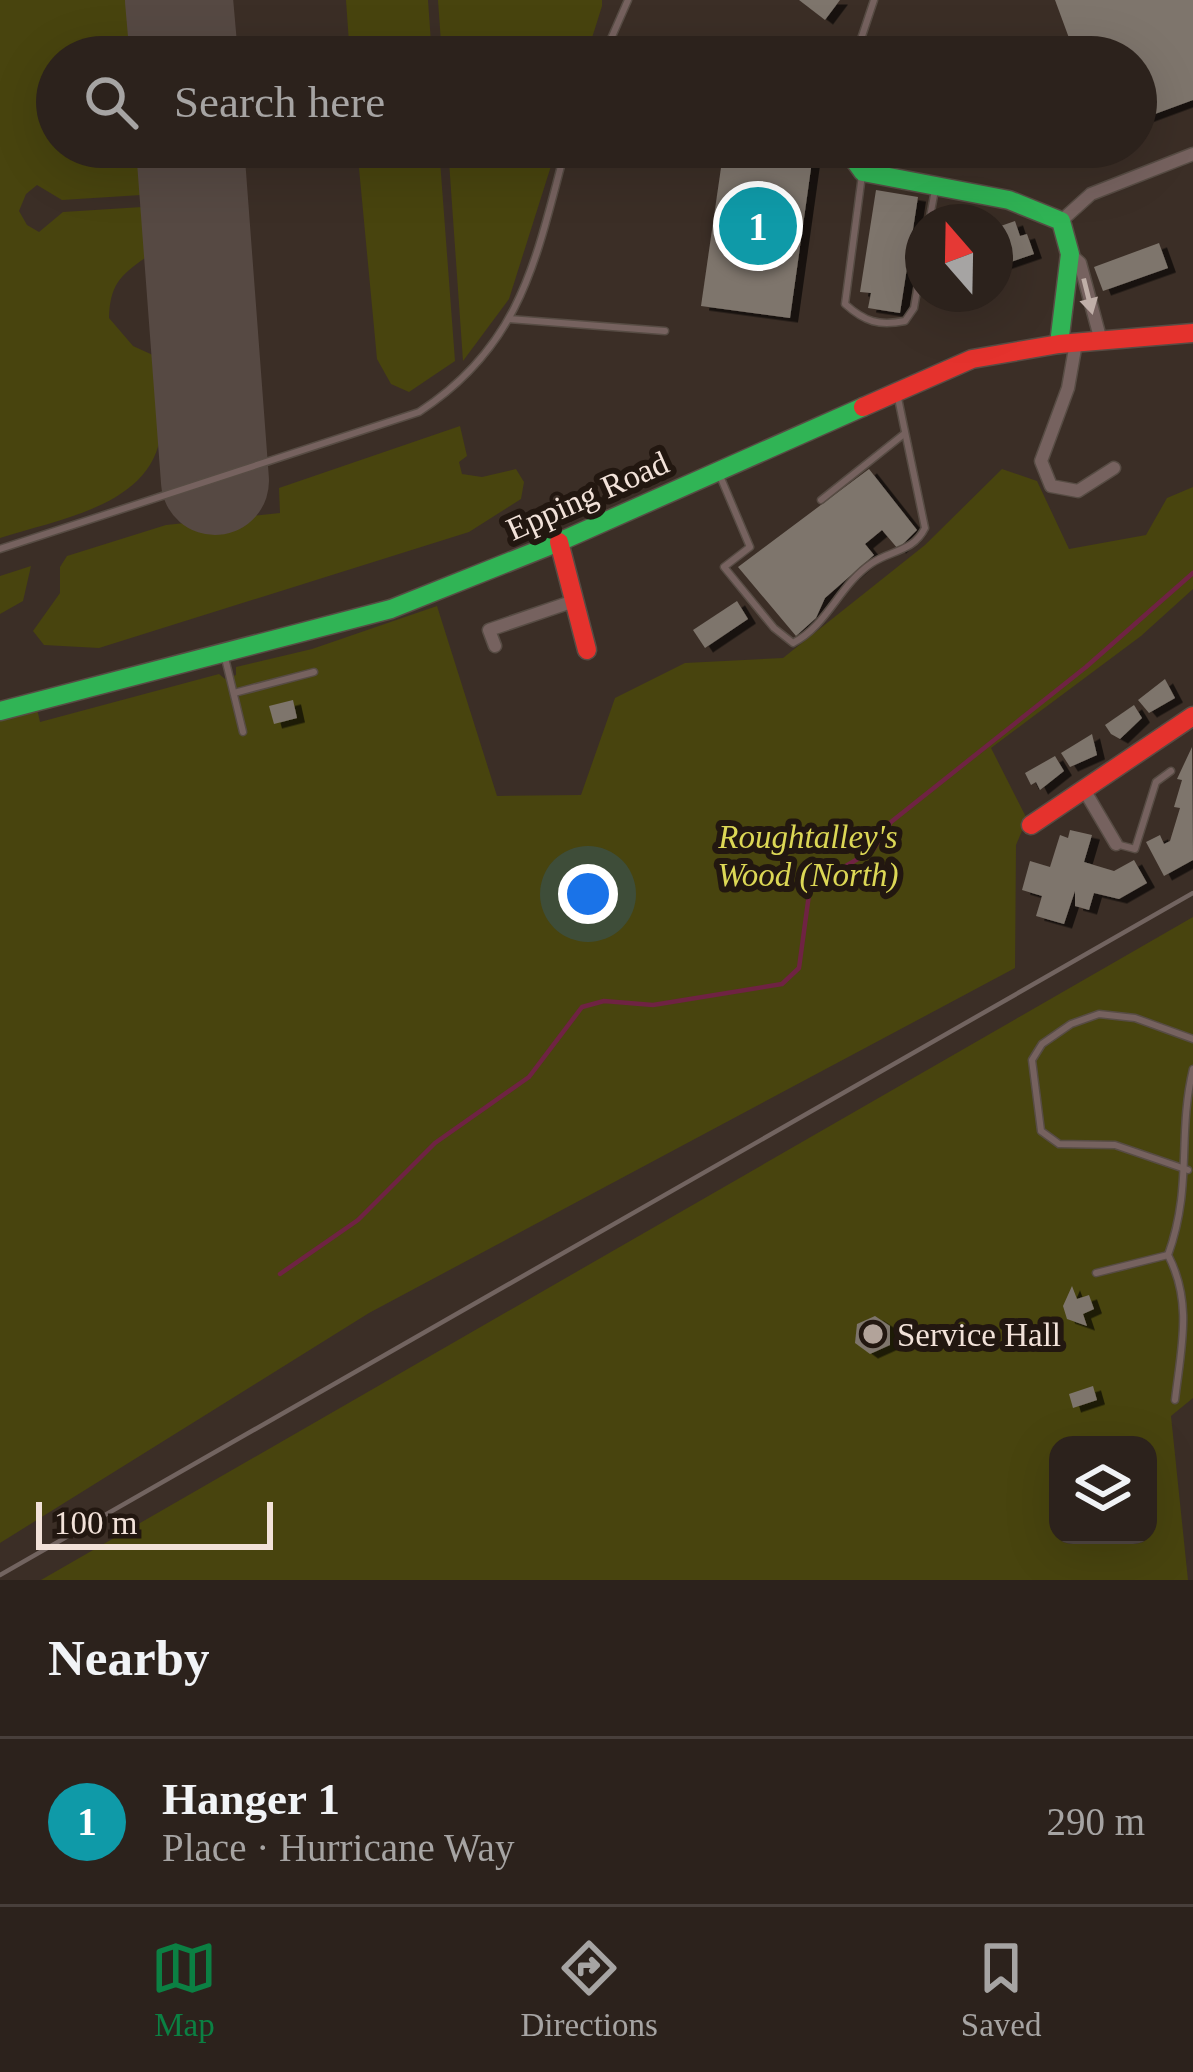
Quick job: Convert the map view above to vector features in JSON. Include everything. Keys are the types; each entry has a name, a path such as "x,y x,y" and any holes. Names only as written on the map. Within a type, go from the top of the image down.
{"main road":[{"path":"860,168 1032,206 1061,221 1070,254 1067,344"},
{"name":"Epping Road","path":"0,711 391,609 559,542 894,389 972,359 1067,344 1193,333"},
{"path":"559,542 587,650"},
{"path":"1030,825 1086,794 1193,716"}],"street":[{"path":"1061,221 1091,194 1193,154"},
{"path":"1070,254 1080,263 1101,341"},
{"path":"1067,344 1068,388 1041,461 1052,486 1078,491 1114,468"},
{"path":"494,646 489,630 574,601"},
{"path":"1086,794 1116,844"}],"lane":[{"path":"612,36 628,0"},
{"path":"862,36 874,0"},
{"path":"0,549 419,412 464,382 509,319 539,249 560,168"},
{"path":"863,172 845,304 860,318 882,325 904,321 911,312"},
{"path":"932,204 936,185"},
{"path":"509,319 665,331"},
{"path":"718,470 750,547 724,567 774,628 793,643 815,627 832,600 874,561 919,540 925,528 894,389"},
{"path":"821,500 904,434"},
{"path":"224,655 243,732"},
{"path":"234,693 314,672"},
{"path":"1116,844 1135,849 1156,782 1171,771"},
{"path":"1187,1170 1115,1145 1058,1144 1041,1131 1032,1060 1042,1044 1099,1014 1135,1018 1193,1039"},
{"path":"1168,1255 1184,1214 1186,1096 1193,1069"},
{"path":"1096,1274 1168,1255"},
{"path":"1168,1255 1183,1282 1186,1308 1175,1400"}],"green space":[{"path":"0,0 130,0 133,36 36,36 36,168 140,168 141,195 62,200 37,185 26,194 19,211 27,225 39,232 63,212 142,207 145,258 118,283 109,318 133,346 155,356 161,431 141,477 122,493 75,516 0,538"},
{"path":"346,0 428,0 431,36 349,36"},
{"path":"438,0 602,0 593,36 441,36"},
{"path":"359,168 441,168 455,361 409,392 391,384 377,359"},
{"path":"449,168 550,168 509,299 463,361"},
{"path":"460,426 467,456 459,462 462,474 482,477 516,469 524,482 521,499 469,532 99,648 44,645 33,631 60,593 60,567 67,556 166,525 280,513 279,488"},
{"name":"Roughtalley's Wood (North)","path":"1002,469 1037,481 1069,549 1146,535 1167,498 1193,487 1193,589 1141,636 991,748 1027,819 1016,845 1015,968 369,1313 0,1543 0,711 35,700 40,722 219,674 225,679 236,675 236,667 312,649 437,606 497,796 581,795 615,698 685,663 783,658 925,545"},
{"path":"31,566 23,601 0,614 0,576"},
{"path":"1193,917 1193,1398 1171,1416 1188,1580 41,1580"}],"building":[{"path":"799,0 840,0 825,20"},
{"path":"1055,0 1193,0 1193,100 1157,113 1157,36 1068,36"},
{"path":"721,168 811,168 790,318 701,306"},
{"path":"876,190 918,197 917,204 905,204 900,313 868,308 871,293 860,292"},
{"path":"1013,222 1020,236 1027,234 1034,254 1013,261"},
{"path":"1159,243 1168,268 1103,291 1094,267"},
{"path":"869,469 917,530 898,549 882,530 865,544 874,555 825,598 816,618 796,636 738,567"},
{"path":"737,601 748,619 705,648 693,630"},
{"path":"1165,679 1175,698 1149,713 1138,700"},
{"path":"293,700 297,718 274,724 269,706"},
{"path":"1134,705 1142,718 1120,739 1111,734 1105,725"},
{"path":"1092,734 1097,755 1070,767 1061,753"},
{"path":"1192,747 1193,860 1164,876 1146,842 1160,835 1164,844 1170,841 1180,808 1174,807 1182,780 1177,779"},
{"path":"1055,756 1064,771 1040,790 1036,782 1031,785 1025,773"},
{"path":"1070,830 1092,835 1084,862 1114,871 1134,860 1147,883 1119,899 1094,893 1089,910 1075,906 1075,891 1064,924 1036,916 1042,896 1022,890 1030,861 1050,867 1060,835 1068,838"},
{"path":"1072,1286 1077,1299 1089,1295 1094,1309 1083,1314 1087,1326 1067,1319 1063,1306"},
{"name":"Service Hall","path":"875,1316 890,1326 890,1345 870,1354 855,1343 857,1324"},
{"path":"1093,1386 1097,1400 1073,1408 1069,1394"}],"waterway":[{"path":"280,1274 358,1220 435,1143 529,1077 582,1007 604,1001 653,1005 782,984 799,968 810,887 873,850 891,822 1086,667 1193,573"}],"runway":[{"path":"179,0 182,36"},
{"path":"192,168 215,481"}],"railway":[{"path":"0,1575 1193,893"}],"traffic: fast":[{"path":"860,168 1009,200 1061,221 1070,254 1059,344"},
{"path":"0,711 391,609 559,542 863,407"}],"traffic: jam":[{"path":"863,407 972,359 1059,344 1193,333"},
{"path":"559,542 587,650"},
{"path":"1031,825 1193,716"}],"place":[{"name":"Hanger 1","path":"758,226"},
{"name":"Service Hall","path":"873,1334"}]}
